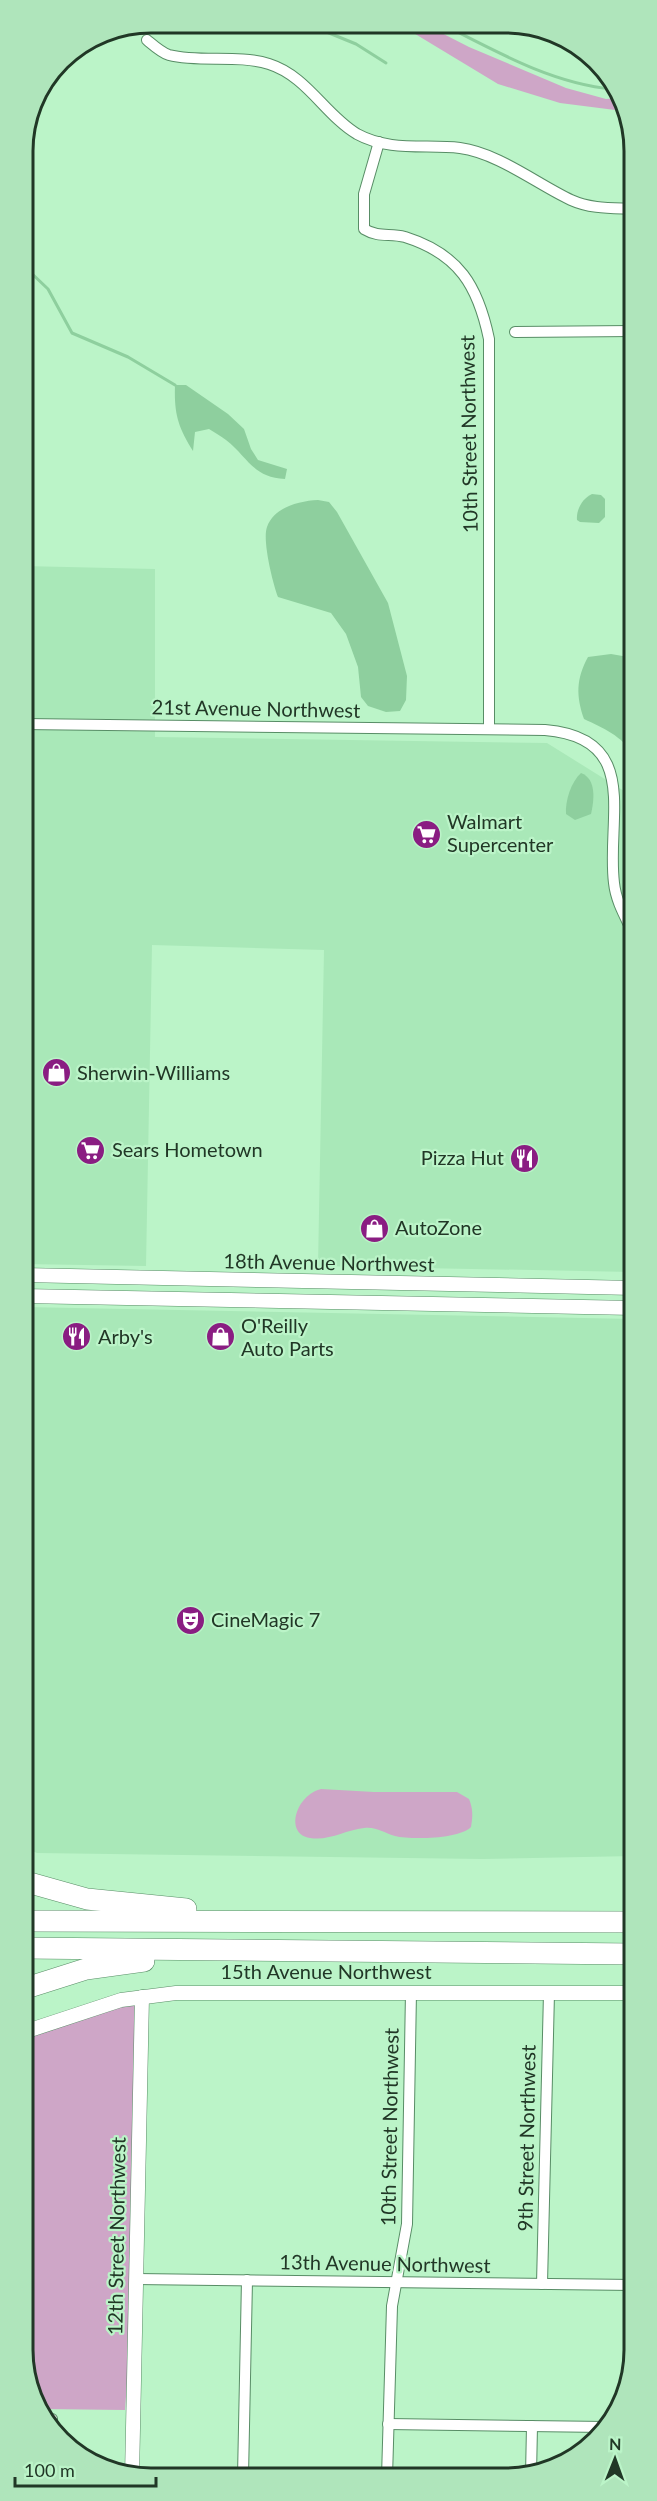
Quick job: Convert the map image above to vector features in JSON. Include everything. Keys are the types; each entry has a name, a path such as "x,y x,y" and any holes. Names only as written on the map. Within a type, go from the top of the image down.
{"highway":[{"path":"33,1884 66,1894 114,1902 360,1922"},
{"path":"33,1921 624,1922"},
{"path":"33,1948 624,1954"},
{"path":"33,1986 86,1969 128,1962 360,1952"}],"street":[{"path":"147,40 168,55 269,64 301,83 338,122 360,135 379,142 406,147 460,148 522,174 572,201 594,208 624,209"},
{"name":"10th Street Northwest","path":"379,142 364,194 362,213 364,229 375,236 396,235 428,244 452,263 470,281 483,311 489,339 489,729"},
{"path":"515,332 624,332"},
{"name":"21st Avenue Northwest","path":"33,724 489,729 562,732 580,738 594,747 603,756 610,769 614,784 614,882 624,913"},
{"name":"18th Avenue Northwest","path":"33,1275 624,1288"},
{"name":"18th Avenue Northwest","path":"33,1296 624,1308"},
{"name":"15th Avenue Northwest","path":"33,2029 106,2005 142,1997 215,1991 624,1993"},
{"name":"10th Street Northwest","path":"387,2468 392,2306 407,2224 411,1992"},
{"name":"9th Street Northwest","path":"542,2284 549,1993"},
{"name":"12th Street Northwest","path":"132,2467 142,1997"},
{"name":"13th Avenue Northwest","path":"136,2279 624,2285"},
{"path":"243,2468 247,2280"},
{"path":"388,2424 596,2427"},
{"path":"531,2465 532,2426"}],"shaded area":[{"path":"414,33 442,33 566,88 612,98 616,110 560,103 498,84"},
{"path":"175,385 186,385 228,414 244,429 251,449 258,460 287,469 285,479 258,470 226,440 209,429 195,432 193,451 178,420"},
{"path":"592,494 601,495 605,499 605,517 599,523 580,522 577,520 579,508"},
{"path":"318,500 329,502 337,512 388,603 407,676 406,700 400,711 386,712 368,706 361,697 358,667 346,634 331,613 278,597 267,551 267,527 275,514 288,506"},
{"path":"33,566 155,569 155,737 547,743 624,791 624,1272 318,1266 324,950 152,945 146,1266 33,1264"},
{"path":"611,654 624,656 624,743 605,729 584,719 578,688 588,657"},
{"path":"581,773 590,780 592,785 593,803 591,814 575,820 566,814 567,803 569,792"},
{"path":"33,1307 624,1319 624,1856 483,1859 33,1851"},
{"path":"321,1789 374,1792 457,1792 469,1799 472,1813 471,1827 457,1834 435,1838 395,1836 368,1828 331,1837 310,1838 297,1830 296,1814 305,1799"},
{"path":"142,1997 137,2252 125,2410 49,2409 39,2388 35,2373 33,2350 33,2030"}],"waterway":[{"path":"329,33 356,44 386,63"},
{"path":"460,33 525,65 568,81 605,88"},
{"path":"33,275 48,289 72,333 128,357 175,385"}],"place":[{"name":"Walmart Supercenter","path":"426,834"},
{"name":"Sherwin-Williams","path":"56,1073"},
{"name":"Sears Hometown","path":"91,1150"},
{"name":"Pizza Hut","path":"525,1158"},
{"name":"AutoZone","path":"374,1228"},
{"name":"Arby's","path":"77,1337"},
{"name":"O'Reilly Auto Parts","path":"220,1337"},
{"name":"CineMagic 7","path":"190,1620"}]}
